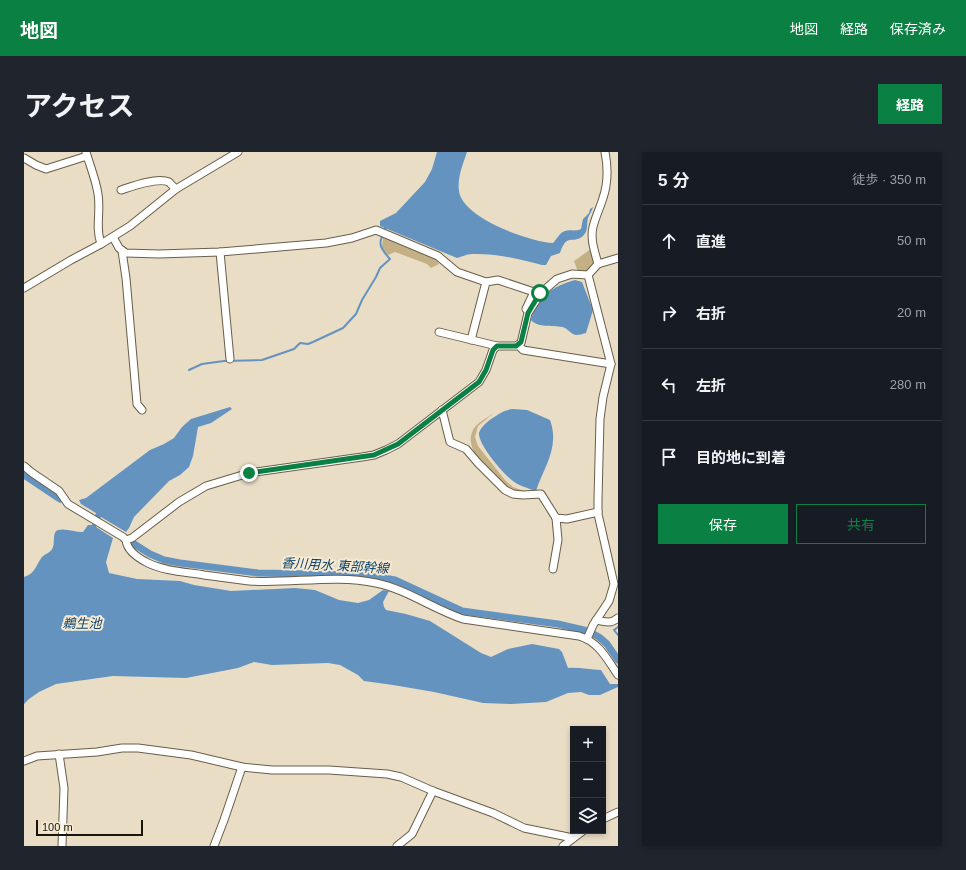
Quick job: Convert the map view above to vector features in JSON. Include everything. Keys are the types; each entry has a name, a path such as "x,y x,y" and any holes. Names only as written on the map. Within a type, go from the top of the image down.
{"street":[{"path":"24,288 113,237 130,226 176,189 238,152"},
{"path":"598,264 592,240 593,228 604,196 607,178 607,162 605,152"},
{"path":"24,158 46,169 87,154 96,180 99,196 98,236 101,244"},
{"path":"121,190 142,183 162,180 170,183 176,189"},
{"path":"113,237 119,248 126,253 159,254 220,252 326,243 352,238 376,230 438,256 457,272 486,282 498,280 534,292"},
{"path":"122,251 126,278 136,404 142,410"},
{"path":"220,252 230,359"},
{"path":"588,275 598,264 618,258"},
{"path":"526,321 526,311 534,292 557,279 572,274 588,275"},
{"path":"586,639 596,620 609,601 614,584 598,512 600,419 602,397 611,364 588,275"},
{"path":"439,332 497,346 516,346 521,342 528,313 540,293 557,279"},
{"path":"471,340 486,282"},
{"path":"518,345 522,350 611,364"},
{"path":"24,466 30,472 59,491 68,504 125,538 132,538 179,502 206,486 249,473 374,455 398,444 479,382 486,370 493,350 497,346"},
{"path":"442,410 450,442 466,449 505,490 518,495 542,494 556,518 558,540 553,569"},
{"path":"556,518 567,519 598,512"},
{"path":"125,538 126,544 137,557 148,563 175,571 250,581 343,579 365,581 389,587 447,614 462,619 586,639 594,643 601,650 618,675"},
{"path":"596,620 608,623 614,622 618,618"},
{"path":"24,761 37,756 97,752 122,748 138,748 191,755 242,767 272,770 329,770 387,774 401,777 433,791 493,813 524,828 573,838"},
{"path":"59,754 64,788 62,846"},
{"path":"214,846 242,767"},
{"path":"397,846 412,834 433,791"},
{"path":"606,818 618,812"},
{"path":"563,846 579,834"}],"shaded area":[{"path":"383,237 436,259 439,264 431,268 427,264 395,252 388,255 382,248"},
{"path":"591,249 595,264 587,272 578,272 574,261"},
{"path":"494,413 478,426 475,437 478,446 505,480 513,487 527,492 507,488 481,461 473,450 471,437 473,430 480,422"}],"water":[{"path":"437,152 467,152 462,166 459,186 459,191 463,201 484,219 498,227 542,242 553,243 560,234 567,230 581,229 583,219 593,207 588,218 586,232 583,236 576,240 567,241 560,253 551,256 546,265 542,265 489,254 470,254 457,258 380,226 380,221 396,213 425,182 432,169"},
{"path":"575,280 582,282 593,310 586,333 576,335 558,326 541,325 534,323 531,320 537,305 547,294 553,289 567,282"},
{"name":"鵜生池","path":"230,407 232,409 211,423 198,427 193,456 189,467 180,475 169,481 134,517 126,532 101,517 96,527 113,538 106,562 109,573 137,579 180,581 194,585 231,591 295,588 315,590 339,600 358,603 369,600 383,590 389,591 383,602 386,610 430,621 481,653 491,657 508,649 532,644 559,649 562,652 568,668 601,670 610,684 618,684 618,687 600,695 589,695 581,692 568,693 546,702 511,704 483,703 434,692 364,681 358,675 340,665 328,663 272,665 254,662 238,668 186,678 113,676 56,684 39,692 24,704 24,577 31,574 42,557 50,552 54,545 54,535 56,531 64,529 83,532 88,525 92,525 96,513 81,504 79,500 86,498 150,450 174,438 182,427 191,419"},
{"path":"513,409 527,410 550,420 553,430 550,457 536,491 515,483 509,478 492,459 480,438 479,433 487,422 501,412"}],"waterway":[{"path":"189,370 202,364 224,361 262,360 294,349 300,343 308,344 343,328 356,314 380,268 390,259 383,251 380,244 386,227"},
{"name":"香川用水 東部幹線","path":"24,475 60,499"},
{"name":"香川用水 東部幹線","path":"131,542 150,554 164,560 180,563 258,573 367,575 395,580 462,611 558,624 588,631 599,637 607,644 618,660"},
{"path":"618,627 614,630 618,635"}],"route":[{"path":"249,473 374,455 398,444 479,382 486,370 493,350 497,346 516,346 521,342 528,313 540,293"}]}
